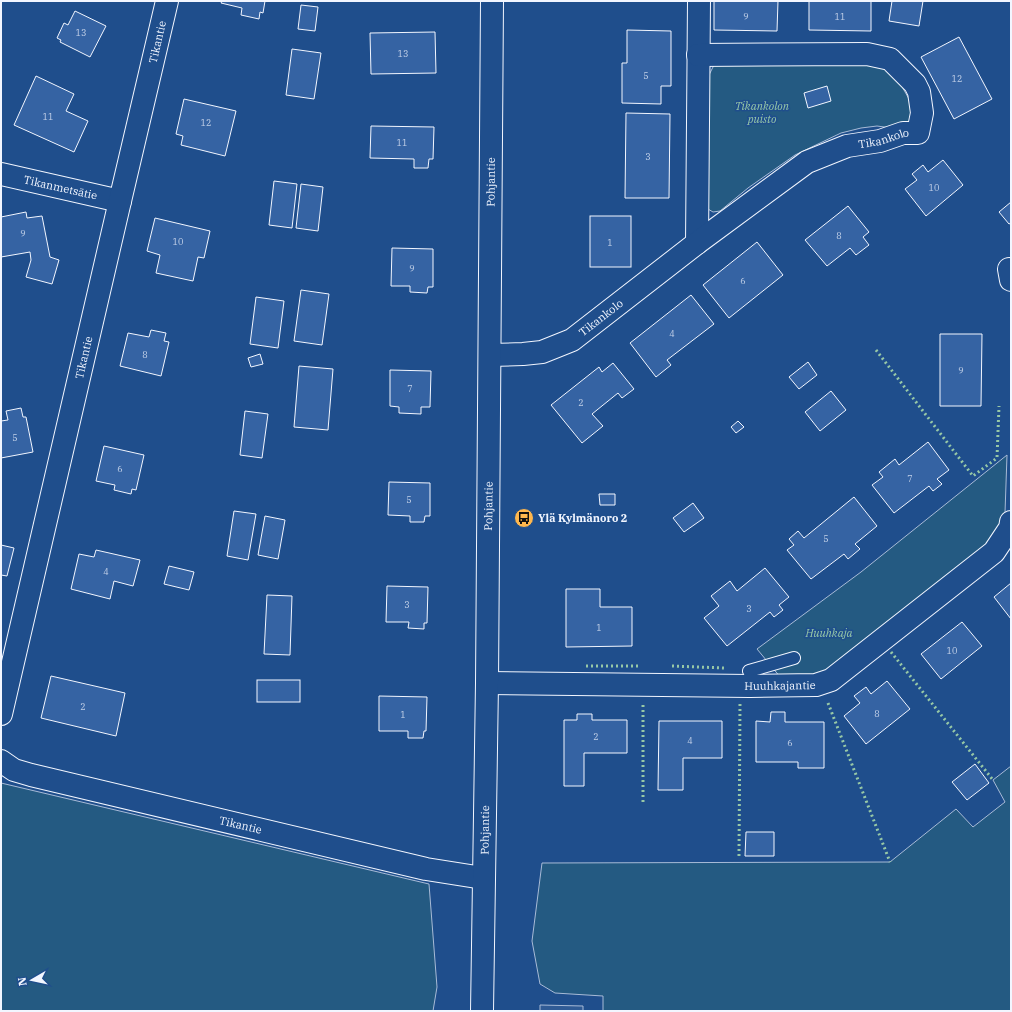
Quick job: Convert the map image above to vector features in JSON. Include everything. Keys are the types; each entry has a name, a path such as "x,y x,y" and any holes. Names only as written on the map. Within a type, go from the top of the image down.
{"street":[{"name":"Tikantie","path":"1,714 167,1"},
{"name":"Pohjantie","path":"482,1011 490,355 492,1"},
{"path":"697,242 699,1"},
{"name":"Tikankolo","path":"490,355 542,352 572,340 697,242 807,162 847,146 880,141 903,133 918,133 922,113 919,92 915,84 890,59 867,54 698,55"},
{"name":"Tikanmetsätie","path":"1,174 120,200"},
{"name":"Huuhkajantie","path":"486,683 750,686 816,685 831,680 994,552 1010,528 1011,522"},
{"name":"Tikantie","path":"1,762 14,770 31,775 426,869 483,878"}],"lane":[{"path":"749,671 794,658"}],"green space":[{"name":"Tikankolon puisto","path":"714,65 881,65 895,74 909,99 912,115 910,125 899,129 877,126 841,133 795,155 748,188 720,211 713,212 708,209 707,200 709,75"},
{"name":"Huuhkaja","path":"1007,455 1005,513 993,539 975,555 833,667 818,674 781,678 757,649 861,572"},
{"path":"1011,766 1011,1011 603,1011 603,996 555,993 540,984 532,941 542,863 890,862 956,809 973,827 1005,802 993,780"},
{"path":"1,783 429,884 437,987 433,1011 1,1011"}],"shaded area":[{"path":"540,1005 583,1006 583,1011 540,1011"}],"building":[{"path":"222,1 265,1 263,13 260,12 259,19 241,15 242,8 221,3"},
{"path":"714,1 778,1 777,31 714,30"},
{"path":"809,1 871,1 871,31 809,30"},
{"path":"892,1 923,1 919,26 889,21"},
{"path":"301,5 318,7 315,31 298,29"},
{"path":"75,11 106,26 90,57 60,42 61,40 57,38 64,23 68,25"},
{"path":"627,30 671,31 671,86 661,86 661,104 622,103 622,63 627,63"},
{"path":"435,32 436,73 371,74 370,33"},
{"path":"959,37 992,99 954,119 921,57"},
{"path":"292,49 321,53 314,99 286,95"},
{"path":"36,76 74,94 66,111 88,121 74,152 14,125"},
{"path":"827,86 831,101 808,108 804,93"},
{"path":"184,99 236,111 225,156 181,145 183,136 176,134"},
{"path":"626,113 670,114 669,198 625,198"},
{"path":"371,126 434,127 433,159 429,159 428,168 414,168 414,159 370,158"},
{"path":"943,160 963,185 926,216 905,189 917,180 912,174 923,165 928,172"},
{"path":"274,181 297,184 292,228 269,225"},
{"path":"301,184 323,187 318,231 296,228"},
{"path":"1011,202 1011,223 1009,224 999,212"},
{"path":"848,206 869,232 863,237 869,245 856,255 850,248 827,266 805,240"},
{"path":"26,212 27,218 42,216 50,257 59,260 52,284 26,277 31,260 30,252 1,257 1,217"},
{"path":"590,216 631,216 631,267 590,267"},
{"path":"155,218 210,231 204,258 198,257 193,281 156,273 160,255 147,251"},
{"path":"757,242 783,275 729,318 703,285"},
{"path":"392,248 433,249 433,287 428,287 427,293 410,292 410,286 391,286"},
{"path":"301,290 329,294 322,345 294,341"},
{"path":"691,295 714,324 667,360 671,365 656,377 630,343"},
{"path":"256,297 284,301 278,348 250,344"},
{"path":"151,330 166,333 164,341 169,342 161,376 120,366 128,333 149,337"},
{"path":"940,334 982,334 981,406 940,406"},
{"path":"260,354 263,364 251,367 248,358"},
{"path":"808,362 817,375 799,389 789,377"},
{"path":"613,363 634,389 622,398 618,393 592,414 603,426 582,443 551,405 599,367 602,372"},
{"path":"299,366 333,369 328,430 294,427"},
{"path":"390,370 431,371 430,407 421,407 421,414 399,413 399,407 390,406"},
{"path":"831,391 846,410 820,431 805,412"},
{"path":"21,408 23,417 26,417 33,452 1,458 1,421 8,420 6,411"},
{"path":"245,411 268,414 262,458 240,455"},
{"path":"738,421 744,427 736,433 731,427"},
{"path":"928,442 949,470 937,479 942,484 933,491 929,486 894,513 872,485 883,477 879,472 895,459 899,465"},
{"path":"104,446 144,455 136,490 132,489 131,494 114,490 115,485 96,481"},
{"path":"389,482 430,483 430,516 425,516 424,522 410,522 410,516 388,515"},
{"path":"599,494 615,494 615,505 600,505"},
{"path":"854,497 877,526 855,544 860,549 848,559 844,554 811,579 787,550 794,545 789,539 798,531 804,538"},
{"path":"693,503 704,518 684,532 673,518"},
{"path":"234,511 256,514 248,560 227,556"},
{"path":"265,516 285,520 278,559 258,555"},
{"path":"1,545 14,548 7,576 1,575"},
{"path":"96,550 140,560 133,586 114,581 110,599 71,589 79,554 94,557"},
{"path":"169,566 194,572 189,590 164,584"},
{"path":"765,568 789,597 779,605 783,610 774,617 770,612 727,646 704,618 719,606 711,596 730,581 737,591"},
{"path":"1011,583 1011,619 994,597"},
{"path":"387,586 428,587 427,623 424,623 424,629 408,628 409,622 386,622"},
{"path":"566,589 600,589 600,607 632,607 632,646 566,647"},
{"path":"267,595 292,596 290,655 264,654"},
{"path":"962,622 982,646 941,679 921,654"},
{"path":"51,676 125,693 116,736 41,718"},
{"path":"257,680 300,680 300,702 257,702"},
{"path":"887,681 910,709 866,744 844,716 860,703 854,696 866,687 871,694"},
{"path":"379,696 427,697 426,731 424,731 423,738 408,738 408,731 379,731"},
{"path":"771,712 785,712 785,722 824,722 824,768 798,768 798,762 756,762 756,721 770,722"},
{"path":"577,714 592,714 592,720 627,720 627,753 584,753 584,786 564,786 564,720 577,720"},
{"path":"659,721 722,721 722,758 683,758 683,790 658,790"},
{"path":"975,764 989,783 967,800 952,782"},
{"path":"746,832 774,832 774,856 745,856"}],"hedge":[{"path":"876,350 973,476 997,458 999,406"},
{"path":"891,652 993,780"},
{"path":"586,666 640,666"},
{"path":"672,666 725,668"},
{"path":"643,702 643,802"},
{"path":"739,856 740,702"},
{"path":"828,703 890,862"}],"place":[{"name":"Ylä Kylmänoro 2","path":"524,518"}]}
